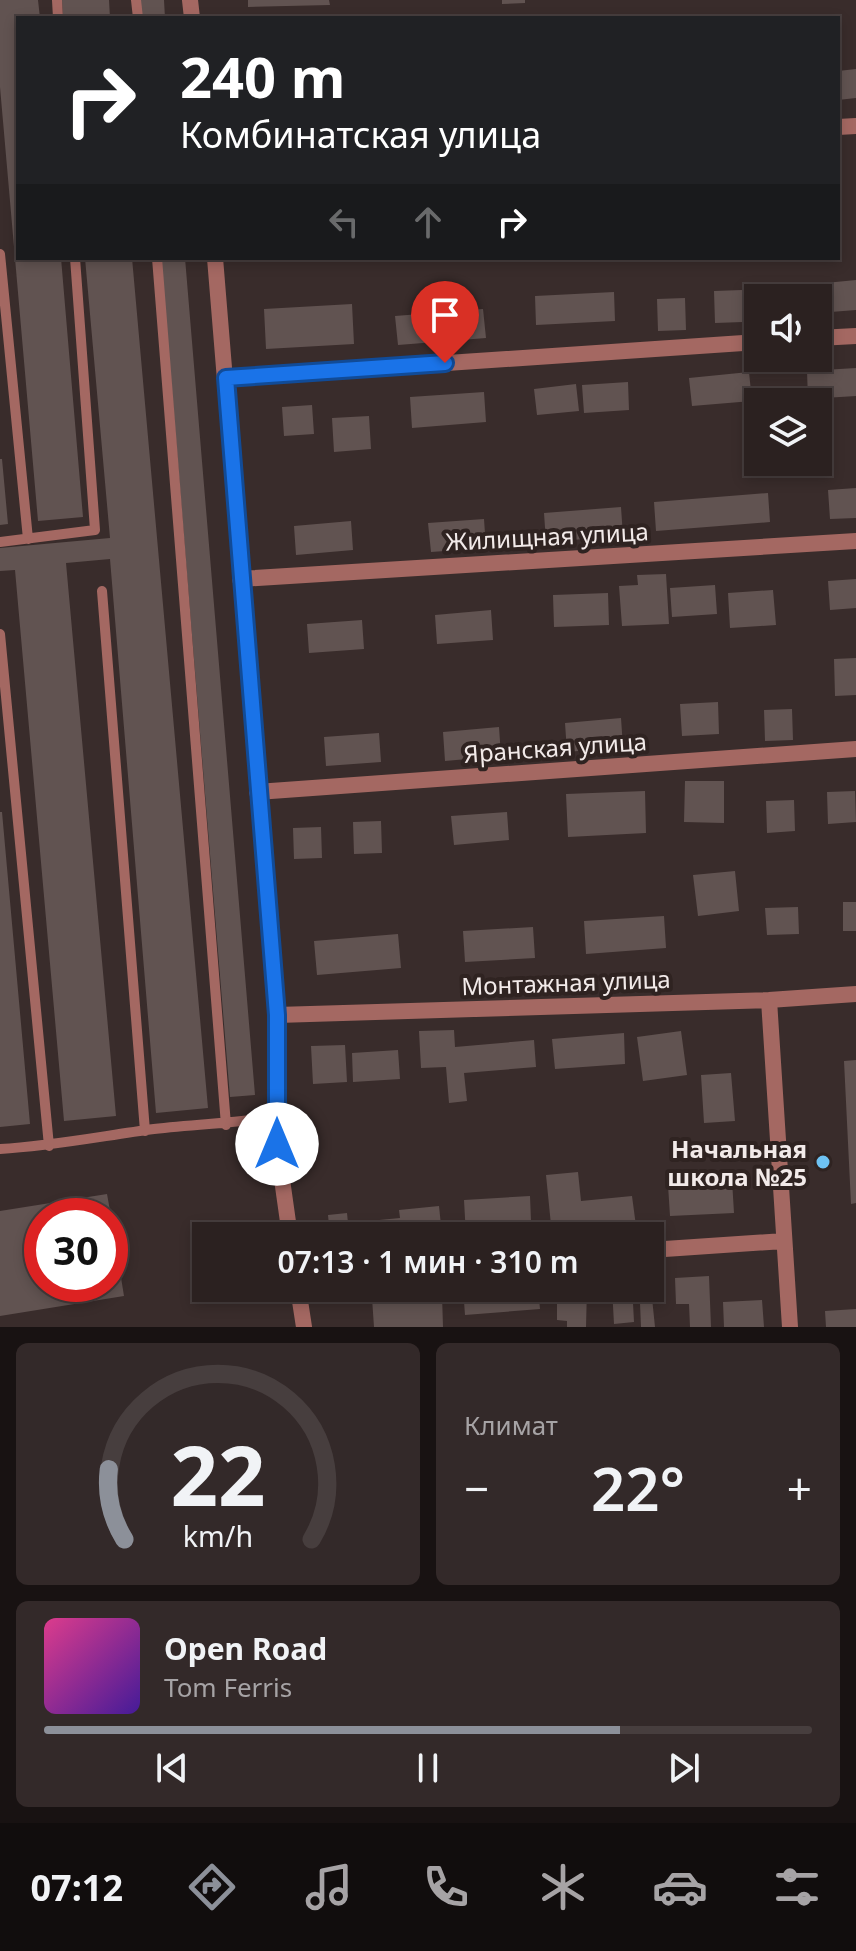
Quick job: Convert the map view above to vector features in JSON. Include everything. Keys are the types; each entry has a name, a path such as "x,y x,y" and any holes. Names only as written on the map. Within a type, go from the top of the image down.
{"street":[{"path":"215,260 277,1015 277,1144 288,1222"},
{"path":"832,337 856,336"},
{"path":"226,378 744,343"},
{"name":"Жилищная улица","path":"240,579 856,541"},
{"name":"Яранская улица","path":"257,792 856,749"},
{"name":"Монтажная улица","path":"277,1015 769,1000 856,994"},
{"path":"769,1000 790,1327"},
{"path":"664,1249 784,1241"},
{"path":"300,1302 304,1327"}],"lane":[{"path":"0,254 28,539"},
{"path":"0,542 95,530 75,260"},
{"path":"157,260 226,1125"},
{"path":"102,591 145,1131"},
{"path":"0,634 49,1146"},
{"path":"0,1149 49,1146 145,1131 226,1125 277,1117"}],"building":[{"path":"0,0 38,0 40,16 16,16 16,260 61,260 83,517 38,521 0,87"},
{"path":"62,0 109,0 110,16 63,16"},
{"path":"139,0 164,0 165,16 141,16"},
{"path":"248,0 329,0 330,5 248,7"},
{"path":"502,0 525,0 525,3 502,4"},
{"path":"856,69 856,98 840,100 840,71"},
{"path":"85,260 132,260 208,1108 156,1113 110,559 66,563 116,1116 64,1121 15,570 0,571 0,548 110,538"},
{"path":"161,260 185,260 255,1095 230,1097"},
{"path":"856,280 856,310 832,312 832,284 815,284"},
{"path":"742,290 743,322 715,323 714,291"},
{"path":"614,292 615,321 536,325 535,296"},
{"path":"685,298 686,330 658,331 657,299"},
{"path":"352,304 354,344 266,349 264,309"},
{"path":"483,309 486,338 398,345 395,316"},
{"path":"856,368 856,396 832,398 832,388 808,388 807,372 832,372 832,369"},
{"path":"749,372 751,388 744,388 744,402 692,406 689,378"},
{"path":"628,382 629,410 584,413 582,385"},
{"path":"576,384 579,411 537,415 534,389"},
{"path":"484,392 486,422 412,428 410,397"},
{"path":"312,405 314,434 284,436 282,407"},
{"path":"369,416 371,449 334,452 332,418"},
{"path":"0,459 8,524 0,525"},
{"path":"856,488 856,518 830,519 828,490"},
{"path":"768,493 770,522 656,531 654,502"},
{"path":"621,507 623,536 546,542 544,513"},
{"path":"484,519 486,548 431,552 428,523"},
{"path":"351,521 353,550 296,555 294,526"},
{"path":"666,574 669,624 622,626 619,586 638,585 637,575"},
{"path":"856,579 856,608 830,610 828,581"},
{"path":"715,585 717,614 672,617 670,588"},
{"path":"773,590 776,625 730,628 728,593"},
{"path":"608,593 609,625 554,627 553,595"},
{"path":"491,610 493,640 437,644 435,615"},
{"path":"362,620 364,649 309,653 307,624"},
{"path":"856,658 856,695 835,696 834,659"},
{"path":"718,702 719,734 682,736 680,704"},
{"path":"792,709 793,740 765,741 764,710"},
{"path":"621,718 623,747 567,752 565,723"},
{"path":"499,727 501,756 445,761 443,732"},
{"path":"379,733 381,762 326,766 324,737"},
{"path":"685,781 724,781 724,823 684,822"},
{"path":"645,791 646,833 568,837 566,794"},
{"path":"855,791 856,822 828,824 827,792"},
{"path":"794,800 795,831 767,833 766,801"},
{"path":"0,812 30,1124 0,1127"},
{"path":"507,812 509,840 454,845 451,816"},
{"path":"381,821 382,853 354,854 353,822"},
{"path":"321,827 322,858 294,859 293,828"},
{"path":"735,871 739,911 698,916 693,875"},
{"path":"843,902 856,902 856,931 843,931"},
{"path":"798,907 799,934 767,935 765,908"},
{"path":"664,916 666,948 586,954 584,921"},
{"path":"533,927 535,958 465,962 463,931"},
{"path":"398,934 401,968 317,975 314,941"},
{"path":"454,1030 455,1047 534,1040 536,1067 464,1073 467,1101 449,1103 446,1067 421,1068 419,1031"},
{"path":"681,1031 687,1075 643,1081 637,1037"},
{"path":"624,1033 625,1064 555,1069 552,1039"},
{"path":"345,1045 347,1082 313,1084 311,1046"},
{"path":"398,1050 400,1079 353,1082 352,1053"},
{"path":"856,1060 856,1203 851,1204 844,1061"},
{"path":"731,1073 735,1121 704,1123 701,1075"},
{"path":"578,1172 581,1201 632,1196 635,1222 551,1222 546,1175"},
{"path":"732,1180 734,1213 670,1216 668,1185"},
{"path":"107,1194 108,1198 82,1198"},
{"path":"530,1196 531,1221 465,1222 464,1200"},
{"path":"439,1206 441,1222 358,1222 400,1218 399,1210"},
{"path":"24,1207 24,1302 87,1302 0,1316 0,1211"},
{"path":"347,1213 348,1222 329,1222 328,1215"},
{"path":"709,1276 711,1327 690,1327 689,1304 676,1304 675,1278"},
{"path":"762,1300 764,1327 724,1327 723,1302"},
{"path":"372,1302 442,1302 443,1327 374,1327"},
{"path":"464,1302 539,1302 540,1309 465,1315"},
{"path":"557,1302 587,1302 586,1327 567,1327 567,1321 557,1320"},
{"path":"613,1302 652,1302 655,1327 641,1327 640,1303 633,1303 634,1322 614,1324"},
{"path":"856,1309 856,1327 826,1327 825,1311"}],"place":[{"name":"Начальная школа №25","path":"823,1162"}],"route":[{"path":"277,1144 277,1015 226,378 445,363"}]}
